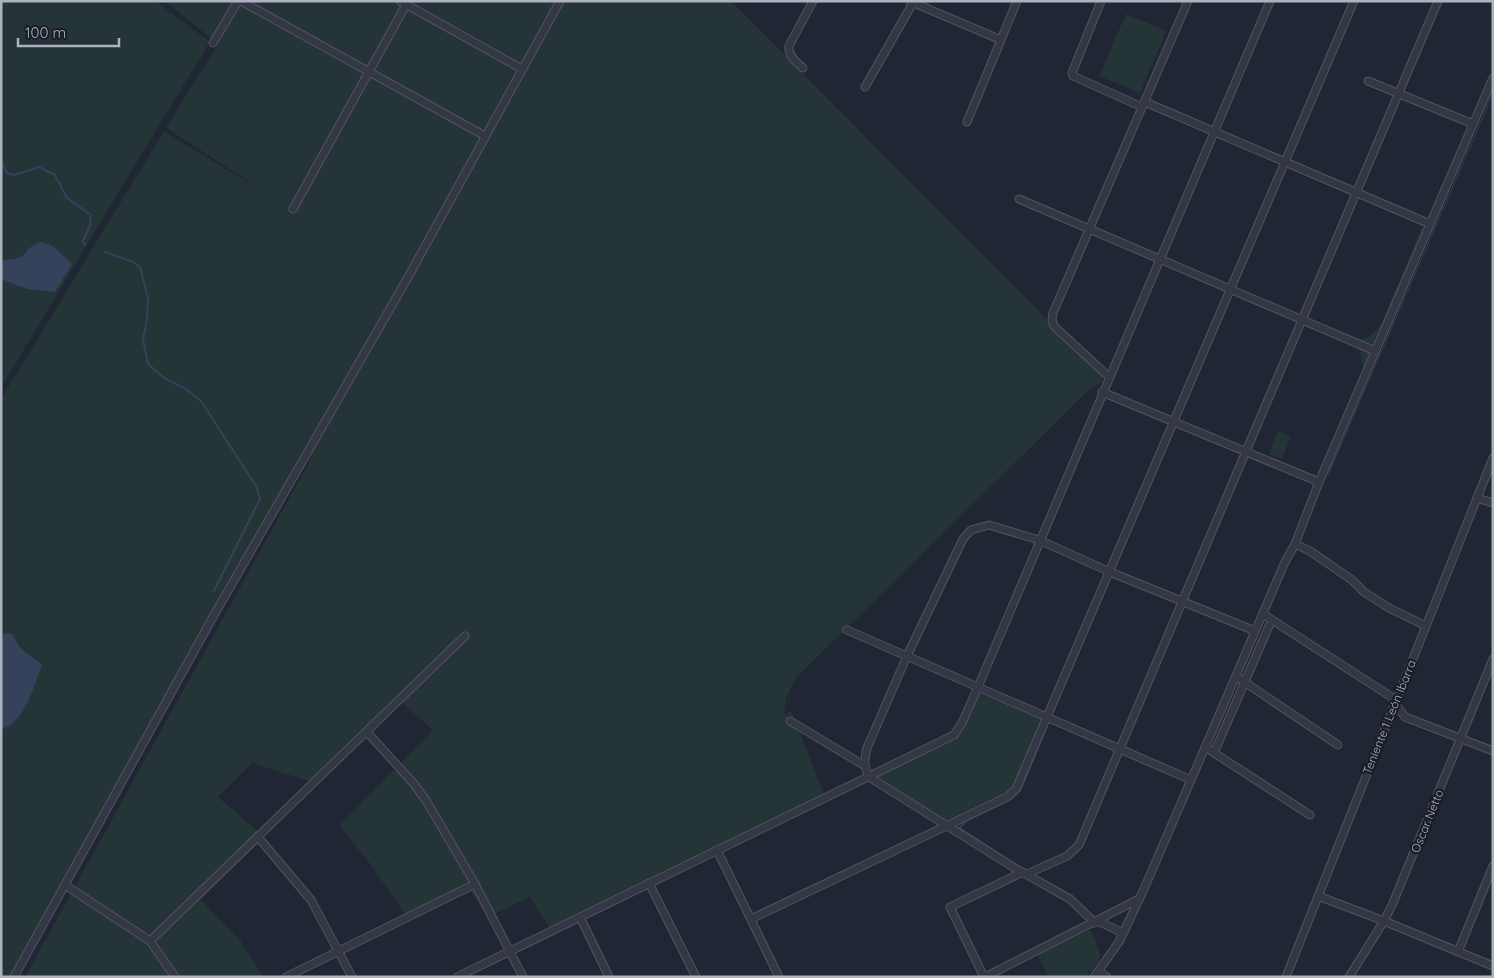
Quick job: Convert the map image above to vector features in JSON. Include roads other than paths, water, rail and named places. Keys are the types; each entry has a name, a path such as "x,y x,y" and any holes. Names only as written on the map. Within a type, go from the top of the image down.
{"street":[{"path":"213,43 239,1 486,136"},
{"path":"803,68 794,61 788,50 813,1"},
{"path":"966,122 1017,1"},
{"path":"1101,1 1072,73 1073,76 1214,132 1430,224"},
{"path":"1109,377 1054,326 1052,320 1053,313 1188,1"},
{"path":"457,977 954,735 962,723 978,687 1270,1"},
{"path":"751,919 1007,797 1016,789 1354,1"},
{"path":"1140,899 985,977 950,907 1067,856 1079,845 1438,1"},
{"path":"293,209 369,72 404,2 522,69"},
{"path":"14,977 213,618 407,279 559,2"},
{"path":"866,87 912,2 1001,40"},
{"path":"1107,977 1097,974 1123,933 1140,899 1262,614 1295,544 1319,482 1493,78"},
{"path":"1368,81 1473,124"},
{"path":"1019,199 1375,351"},
{"path":"1102,392 1319,482"},
{"name":"Teniente 1 León Ibarra","path":"1286,977 1493,458"},
{"path":"1477,498 1493,504"},
{"path":"1123,933 1097,922 1070,899 947,826 868,776 864,760 866,748 963,538 971,530 989,525 1040,540 1110,572 1255,631"},
{"path":"1295,544 1310,551 1352,580 1364,592 1389,608 1426,626"},
{"path":"1262,614 1270,623 1390,696 1405,717 1493,751"},
{"path":"1214,753 1270,623"},
{"path":"847,630 1191,780"},
{"path":"150,941 465,636"},
{"name":"Oscar Netto","path":"1349,977 1384,921 1493,659"},
{"path":"1236,676 1338,745"},
{"path":"790,721 865,766"},
{"path":"367,732 414,784 427,802 475,884 522,977"},
{"path":"1205,747 1310,815"},
{"path":"258,837 311,900 352,977"},
{"path":"717,850 779,977"},
{"path":"1458,952 1493,866"},
{"path":"650,883 696,977"},
{"path":"286,977 475,884"},
{"path":"65,885 150,941 175,977"},
{"path":"1318,896 1493,966"},
{"path":"580,917 610,977"}],"water":[{"path":"1493,93 1328,476 1327,476"},
{"path":"41,242 53,246 72,264 55,292 27,289 1,279 2,261 21,257 33,246"},
{"path":"6,633 12,634 20,648 42,665 28,702 22,712 9,726 1,729 1,635"},
{"path":"1049,724 1021,791 1011,800 966,822 961,828 1028,871 955,826 959,827 964,822 1014,796 1020,790"}],"waterway":[{"path":"1,161 7,173 14,175 39,167 55,175 67,198 91,215 90,225 83,241 85,245"},
{"path":"105,252 133,262 140,267 148,299 147,320 143,339 148,364 164,378 184,388 201,401 256,486 260,499 214,591"}]}
